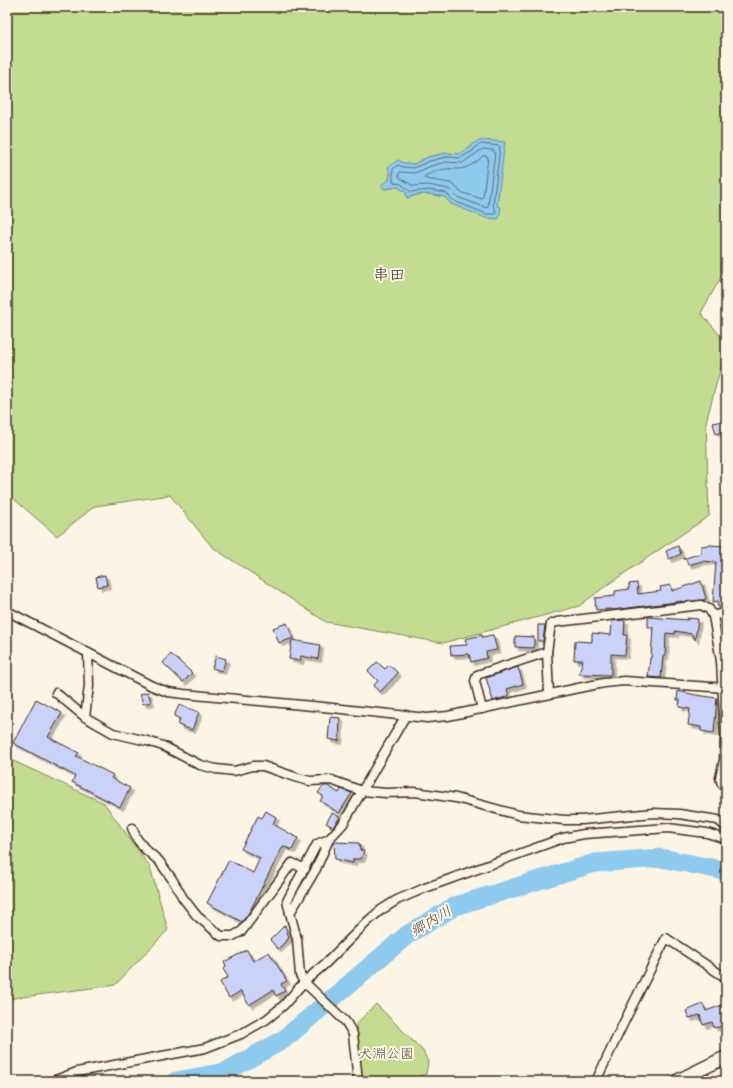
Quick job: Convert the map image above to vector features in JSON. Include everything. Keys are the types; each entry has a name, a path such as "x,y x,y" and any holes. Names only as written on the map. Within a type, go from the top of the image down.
{"main road":[{"path":"678,1081 726,1058"}],"street":[{"path":"549,694 547,652 551,624 557,622 701,605 709,609 713,616 724,688 724,760 720,778 722,784 726,787"},
{"path":"7,611 152,686 176,693 427,718 448,716 604,683 624,681 724,688"},
{"path":"713,616 726,612"},
{"path":"482,709 475,681 477,675 547,652"},
{"path":"86,716 89,686 88,653"},
{"path":"56,693 86,716 113,733 162,746 200,765 216,769 234,770 253,766 263,766 298,778 310,780 331,780 362,791 386,793 415,792 456,798 518,815 564,820 582,820 654,813 679,814 718,820 726,827"},
{"path":"290,913 316,869 329,839 343,824 406,716"},
{"path":"719,821 726,815"},
{"path":"132,828 137,839 145,849 159,861 183,898 197,916 221,936 233,936 242,931 292,863 305,869"},
{"path":"53,1081 77,1072 205,1048 241,1034 266,1019 284,1005 368,921 381,910 397,900 425,888 563,838 584,834 668,828 707,833 726,839"},
{"path":"329,839 317,844 287,901 297,940 300,975 306,983 346,1022 353,1034 358,1081"},
{"path":"596,1081 666,938 726,978"}],"green space":[{"path":"7,7 726,7 726,268 701,313 726,342 726,348 706,422 709,516 610,583 579,606 443,643 326,622 212,547 170,495 95,506 57,536 7,493","holes":["471,147 497,206 465,209 451,204 445,197 429,194 416,195 407,198 406,192 398,187 384,189 382,185 389,180 390,173 404,163 414,164 428,157 446,153 459,154"]},
{"path":"7,758 104,803 150,867 168,930 115,985 7,999"},
{"name":"犬淵公園","path":"376,1004 423,1051 428,1062 426,1074 406,1081 362,1081 356,1024"}],"water":[{"path":"482,140 505,142 497,206 501,207 499,219 486,218 451,204 445,197 429,194 416,195 407,198 406,192 398,187 384,189 381,185 389,180 390,173 388,167 398,160 404,163 414,164 428,157 446,153 459,154 471,147 472,144"}],"building":[{"path":"726,420 726,431 716,434 713,423"},
{"path":"678,546 681,554 669,559 666,551"},
{"path":"701,546 726,546 726,607 718,607 718,601 713,602 716,562 702,561 688,565 686,559 683,559 701,553"},
{"path":"105,575 107,585 98,587 96,577"},
{"path":"701,581 706,599 703,600 682,601 612,610 596,610 595,598 615,596 615,591 629,589 629,584 637,583 638,594 661,591 660,587 671,585 672,591"},
{"path":"648,617 688,620 687,618 698,619 695,640 692,634 675,631 675,634 666,633 665,656 663,656 661,678 648,677 653,627 648,627"},
{"path":"625,620 624,635 627,635 625,655 611,654 611,675 579,674 583,660 574,660 575,641 592,642 592,633 611,635 612,621"},
{"path":"287,623 293,638 279,643 273,628"},
{"path":"538,625 545,625 543,641 538,641"},
{"path":"482,635 482,637 493,635 497,650 486,652 487,658 471,662 469,654 451,655 450,646 467,645 465,639"},
{"path":"515,636 534,637 534,648 515,647"},
{"path":"292,640 320,645 318,659 301,656 300,661 289,659"},
{"path":"171,654 192,673 183,682 163,663"},
{"path":"216,656 226,659 222,671 212,668"},
{"path":"377,662 385,669 389,665 398,673 380,692 373,686 378,681 368,671"},
{"path":"518,667 523,684 507,689 509,696 493,701 486,678"},
{"path":"678,691 717,698 714,733 701,731 701,727 688,725 690,709 679,707 680,700 677,700"},
{"path":"148,692 151,702 143,704 140,694"},
{"path":"36,699 62,713 48,737 79,753 76,756 113,775 111,778 130,788 120,807 72,782 75,776 13,743"},
{"path":"179,705 199,712 192,730 178,725 180,719 174,716"},
{"path":"330,717 340,718 339,741 328,739"},
{"path":"323,786 328,786 339,793 341,789 352,793 339,813 320,801 323,796 318,793"},
{"path":"266,811 276,817 273,824 298,838 292,850 283,846 250,911 242,922 207,903 229,860 253,873 260,858 241,849 258,816 262,818"},
{"path":"332,813 340,817 333,827 326,823"},
{"path":"334,842 359,843 360,850 364,851 361,859 353,859 353,863 335,859"},
{"path":"285,925 289,938 278,949 270,940"},
{"path":"247,950 253,961 269,952 287,981 281,984 285,991 276,996 273,990 249,1005 241,991 229,998 220,982 228,977 223,969 226,967 224,962"},
{"path":"703,1004 706,1011 722,1005 726,1014 726,1022 721,1024 722,1026 714,1028 712,1022 703,1025 700,1015 689,1018 686,1011"}],"waterway":[{"name":"郷内川","path":"176,1081 225,1072 283,1040 407,935 455,906 595,863 661,858 726,872"}],"district":[{"name":"串田","path":"389,274"}]}
